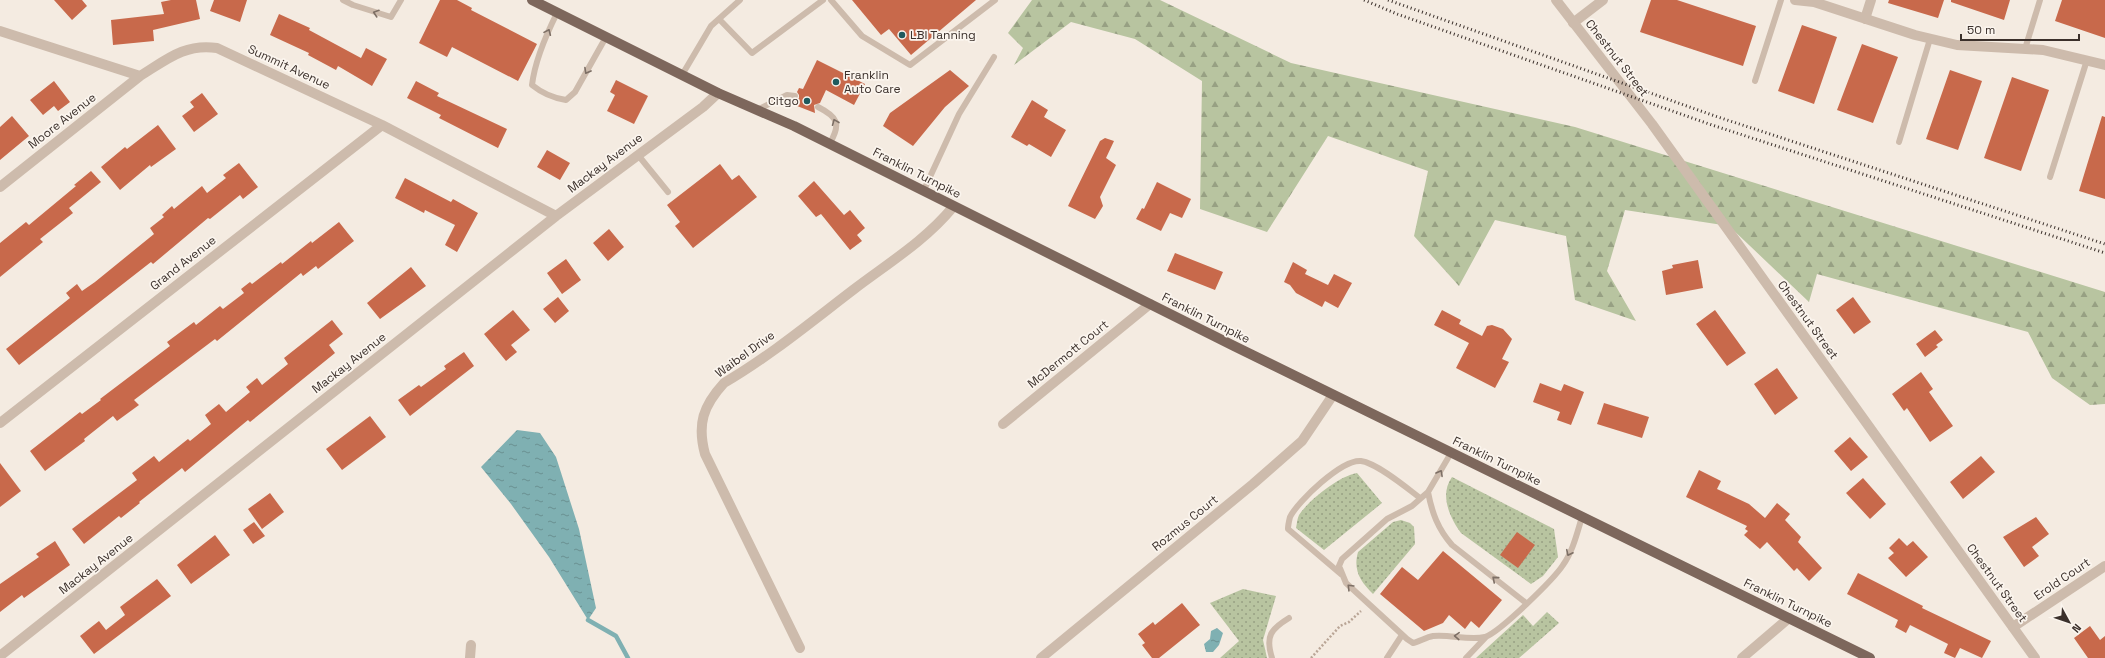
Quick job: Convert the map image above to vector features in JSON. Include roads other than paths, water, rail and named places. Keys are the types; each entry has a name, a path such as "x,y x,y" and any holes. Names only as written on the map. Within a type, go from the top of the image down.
{"main road":[{"name":"Franklin Turnpike","path":"532,0 718,94 830,143 953,207 1870,658"}],"street":[{"name":"Chestnut Street","path":"1556,0 1624,85 2035,658"},
{"path":"1573,23 1603,0"},
{"path":"1794,0 1814,2 1930,39 1957,45 2043,50 2105,65"},
{"path":"1865,19 1871,0"},
{"path":"0,31 140,76"},
{"name":"Summit Avenue","path":"140,76 192,47 204,46 217,48 382,125 556,216"},
{"name":"Moore Avenue","path":"0,186 140,76"},
{"name":"Mackay Avenue","path":"0,656 556,216 718,94"},
{"name":"Grand Avenue","path":"0,422 382,125"},
{"name":"Waibel Drive","path":"800,648 705,454 701,432 705,409 713,395 724,384 817,319 939,224 953,207"},
{"name":"McDermott Court","path":"1003,424 1150,304"},
{"name":"Rozmus Court","path":"1041,658 1253,484 1296,446 1316,422 1333,395"},
{"name":"Erold Court","path":"2013,628 2105,566"},
{"path":"1742,658 1789,618"},
{"path":"470,658 471,645"}],"lane":[{"path":"343,0 353,6 391,17 401,0"},
{"path":"682,75 711,26 740,0"},
{"path":"719,19 752,53 823,0"},
{"path":"831,0 862,36 910,65 995,0"},
{"path":"1755,81 1781,0"},
{"path":"2025,49 2040,0"},
{"path":"557,13 545,38 533,77 532,85 541,93 555,99 566,100 575,92 606,37"},
{"path":"1899,142 1930,39"},
{"path":"923,192 959,114 994,57"},
{"path":"2050,176 2087,60"},
{"path":"756,110 787,95 795,96"},
{"path":"818,107 829,112 837,125 837,131 830,143"},
{"path":"638,155 668,192"},
{"path":"1451,453 1428,492 1412,506 1387,519 1342,559 1339,566 1346,583 1402,635 1413,642 1432,636 1476,638 1486,636 1497,630 1546,585 1563,565 1572,549 1582,517"},
{"path":"1342,575 1288,529 1290,518 1308,495 1339,469 1349,463 1360,461 1394,478 1420,498"},
{"path":"1428,492 1432,512 1445,536 1452,545 1526,603"},
{"path":"1272,658 1268,647 1270,636 1276,626 1289,618"},
{"path":"1387,658 1402,635"},
{"path":"1466,658 1486,636"}],"water":[{"path":"517,430 540,433 556,457 579,529 596,608 588,620 549,557 511,504 481,467"},
{"path":"1217,628 1223,633 1219,645 1213,652 1206,652 1204,644 1210,639 1211,631"}],"waterway":[{"path":"588,620 616,636 628,658"}],"railway":[{"path":"1364,0 1397,14 1712,125 2105,253"},
{"path":"1388,0 1715,116 2105,244"}],"place":[{"name":"LBI Tanning","path":"902,35"},
{"name":"Franklin Auto Care","path":"836,82"},
{"name":"Citgo","path":"807,101"}]}
